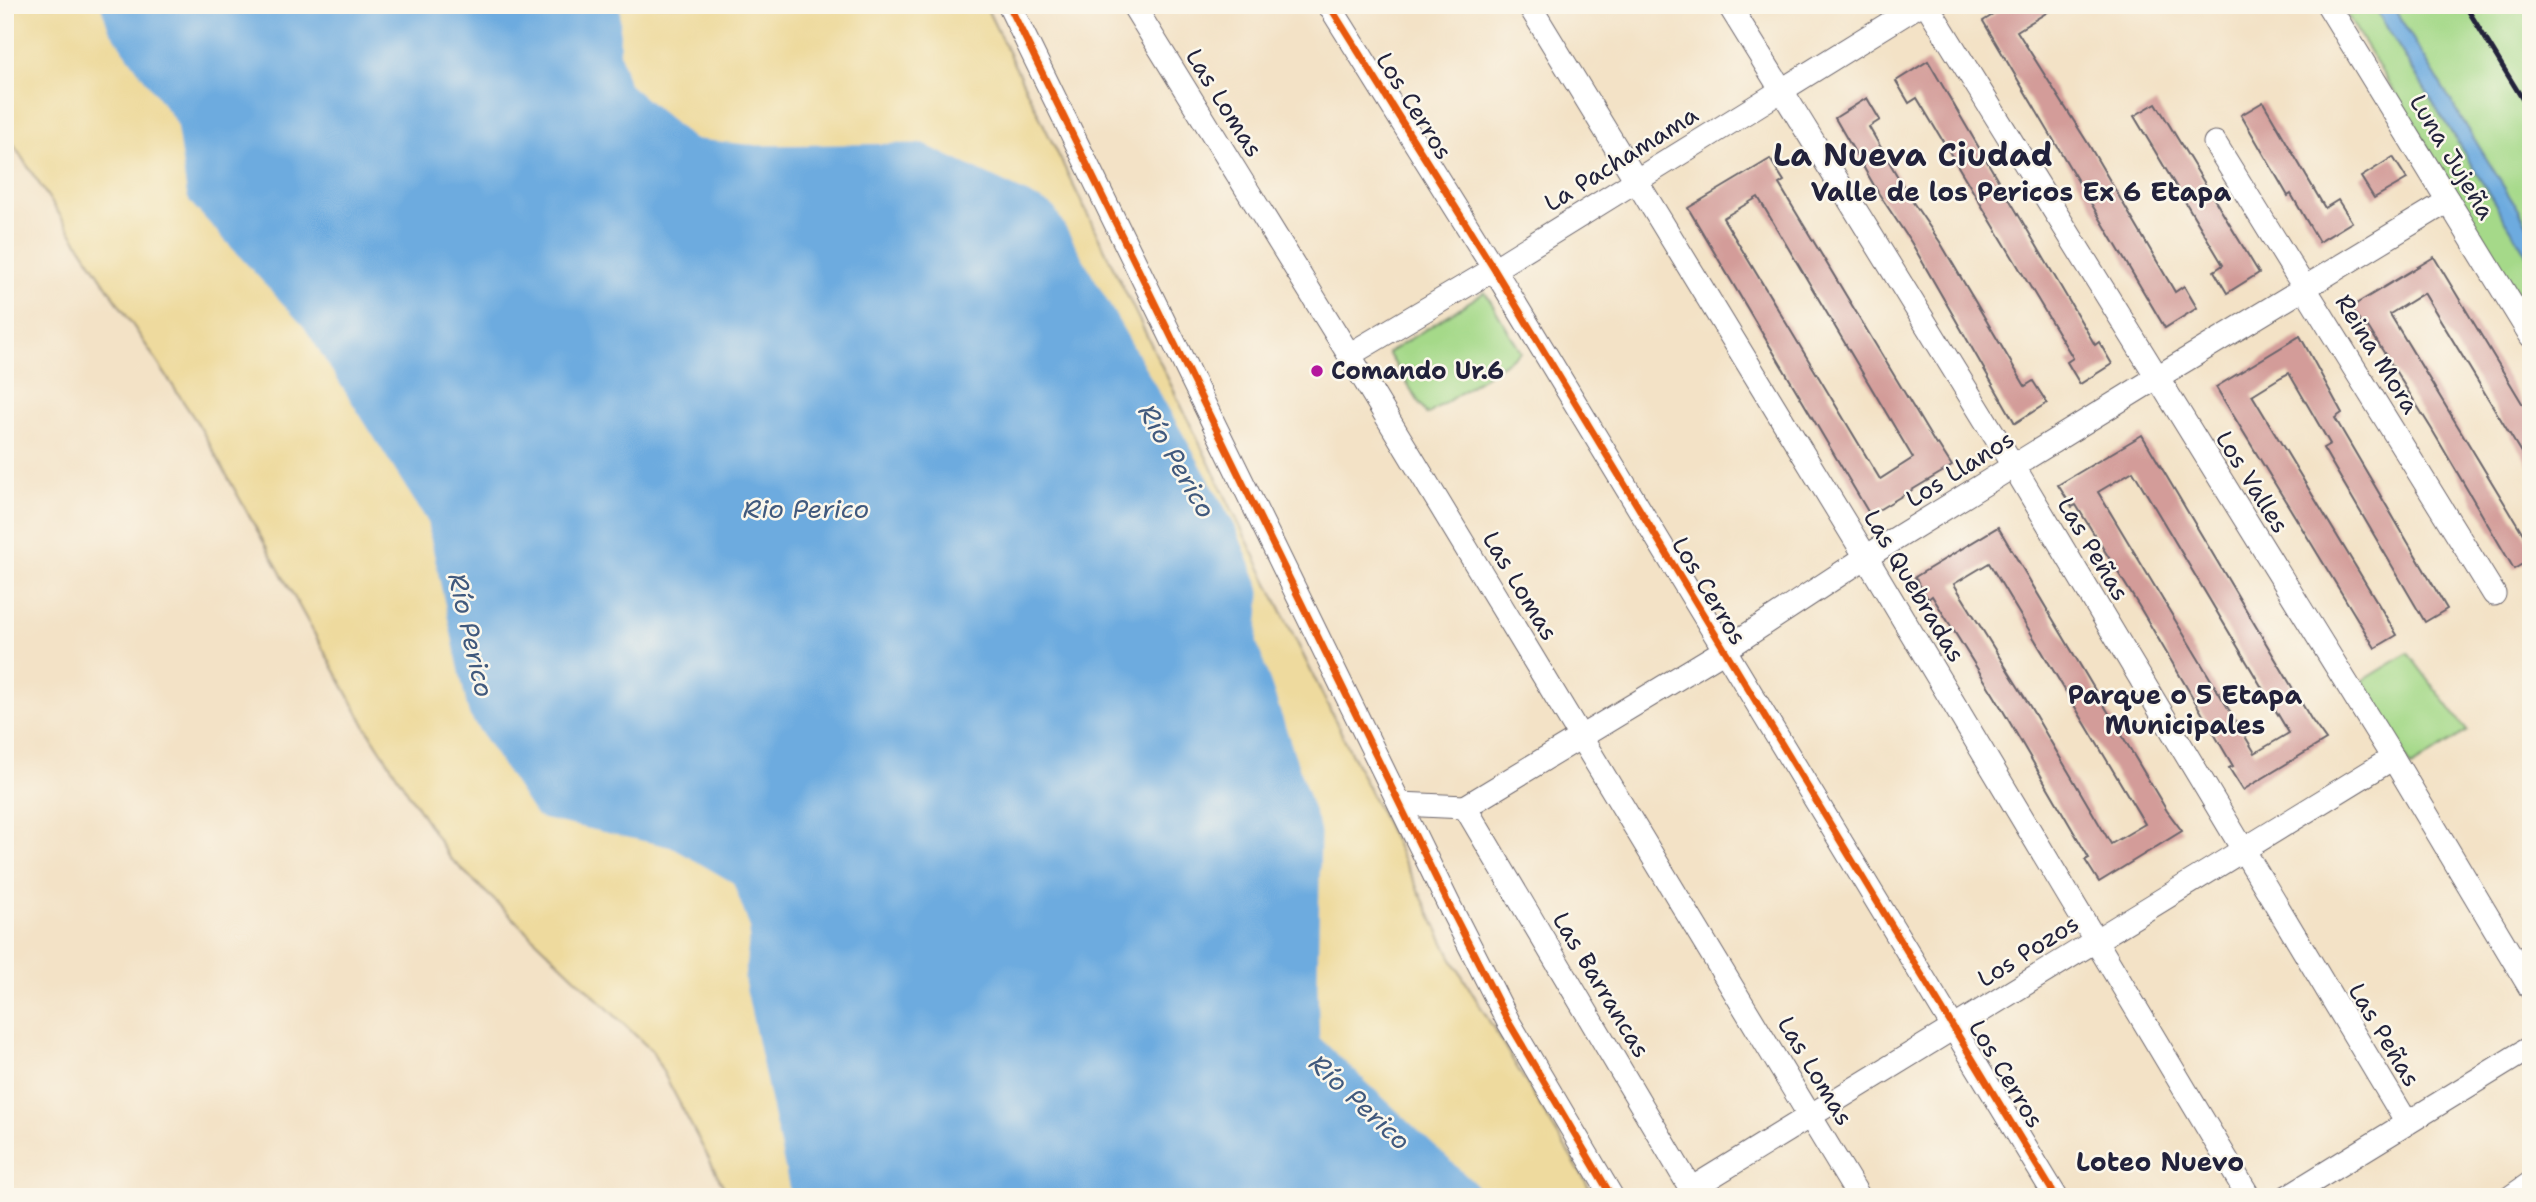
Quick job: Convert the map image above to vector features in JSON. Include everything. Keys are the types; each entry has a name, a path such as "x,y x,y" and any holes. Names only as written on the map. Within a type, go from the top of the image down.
{"street":[{"path":"1009,5 1399,804 1508,1021 1612,1197"},
{"name":"Las Lomas","path":"1133,5 1349,355 1859,1197"},
{"name":"Los Cerros","path":"1329,5 1956,1027 2056,1197"},
{"name":"Las Quebradas","path":"1529,5 1866,557 2249,1197"},
{"name":"Las Peñas","path":"1729,5 2014,467 2241,851 2407,1123"},
{"name":"La Pachamama","path":"1349,355 1919,5"},
{"name":"Los Valles","path":"1927,5 2393,758 2531,989"},
{"name":"Luna Jujeña","path":"2328,5 2531,336"},
{"name":"Reina Mora","path":"2215,143 2494,594"},
{"name":"Los Llanos","path":"1465,807 1723,651 1866,557 2448,201"},
{"name":"Los Pozos","path":"1691,1189 2393,758"},
{"path":"1399,804 1465,807"},
{"name":"Las Barrancas","path":"1465,807 1691,1189"},
{"path":"2287,1197 2531,1047"},
{"path":"2511,1197 2531,1183"}],"green space":[{"path":"2341,5 2531,5 2531,316"},
{"path":"1485,292 1521,352 1427,415 1388,353"},
{"path":"2408,653 2467,731 2411,767 2359,683"}],"sand":[{"name":"Rio Perico","path":"5,5 985,5 1452,959 1595,1197 729,1197 652,1051 450,858 366,727 200,427 5,132"}],"water":[{"name":"Rio Perico","path":"120,5 602,5 601,53 613,95 686,157 756,164 918,162 1040,220 1218,533 1242,593 1238,644 1302,834 1299,985 1301,1046 1462,1197 810,1197 763,979 769,926 748,870 679,830 548,801 486,707 444,513 319,316 205,191 194,116 126,22"},
{"path":"2373,5 2392,5 2531,231 2531,262"}],"building":[{"path":"2009,5 2059,5 2017,31 2089,145 2175,292 2184,286 2197,308 2165,328 1983,21"},
{"path":"1928,61 2095,345 2099,342 2112,364 2080,384 2067,362 2073,358 1917,98 1909,103 1896,81"},
{"path":"1867,98 1880,120 1869,127 1910,198 1940,242 2025,386 2033,381 2047,403 2015,423 1911,242 1879,194 1835,118"},
{"path":"2263,102 2325,208 2338,200 2352,222 2319,242 2291,194 2288,196 2241,115"},
{"path":"2156,103 2259,273 2227,293 2214,271 2223,265 2134,116"},
{"path":"2393,157 2407,179 2374,198 2361,177"},
{"path":"1770,159 1784,181 1779,184 1936,445 1938,444 1952,466 1870,515 1688,208","holes":["1758,197 1913,458 1880,479 1723,218"]},
{"path":"2434,257 2531,418 2531,469 2424,293 2390,314 2531,547 2531,559 2514,569 2431,428 2368,327 2364,329 2351,307"},
{"path":"2300,336 2342,413 2335,418 2447,609 2425,622 2323,448 2330,444 2289,373 2281,377 2252,395 2397,635 2375,648 2216,387"},
{"path":"2142,435 2326,740 2243,790 2229,768 2233,766 2139,606 2076,505 2072,507 2058,485","holes":["2133,471 2289,733 2255,753 2098,492"]},
{"path":"1998,527 2167,811 2182,831 2099,882 2085,860 2089,858 1995,697 1932,596 1928,599 1915,577","holes":["1989,563 2145,824 2111,844 1954,584"]}],"waterway":[{"name":"Río Perico","path":"120,5 126,22 194,116 205,191 319,316 444,513 486,707 548,801 679,830 748,870 769,926 763,979 810,1197"},
{"name":"Río Perico","path":"602,5 601,54 613,95 686,157 756,164 918,162 1040,220 1218,533 1242,593 1238,644 1302,834 1299,985 1301,1046 1462,1197"}],"railway":[{"path":"2465,5 2531,113"}],"cycle path":[{"path":"1009,5 1451,909 1508,1021 1612,1197"},
{"path":"1329,5 1494,269 2056,1197"}],"place":[{"name":"Comando Ur.6","path":"1317,371"}],"district":[{"name":"La Nueva Ciudad","path":"1913,155"},
{"name":"Valle de los Pericos Ex 6 Etapa","path":"2021,192"},
{"name":"Parque o 5 Etapa Municipales","path":"2185,710"},
{"name":"Loteo Nuevo","path":"2160,1162"}]}
